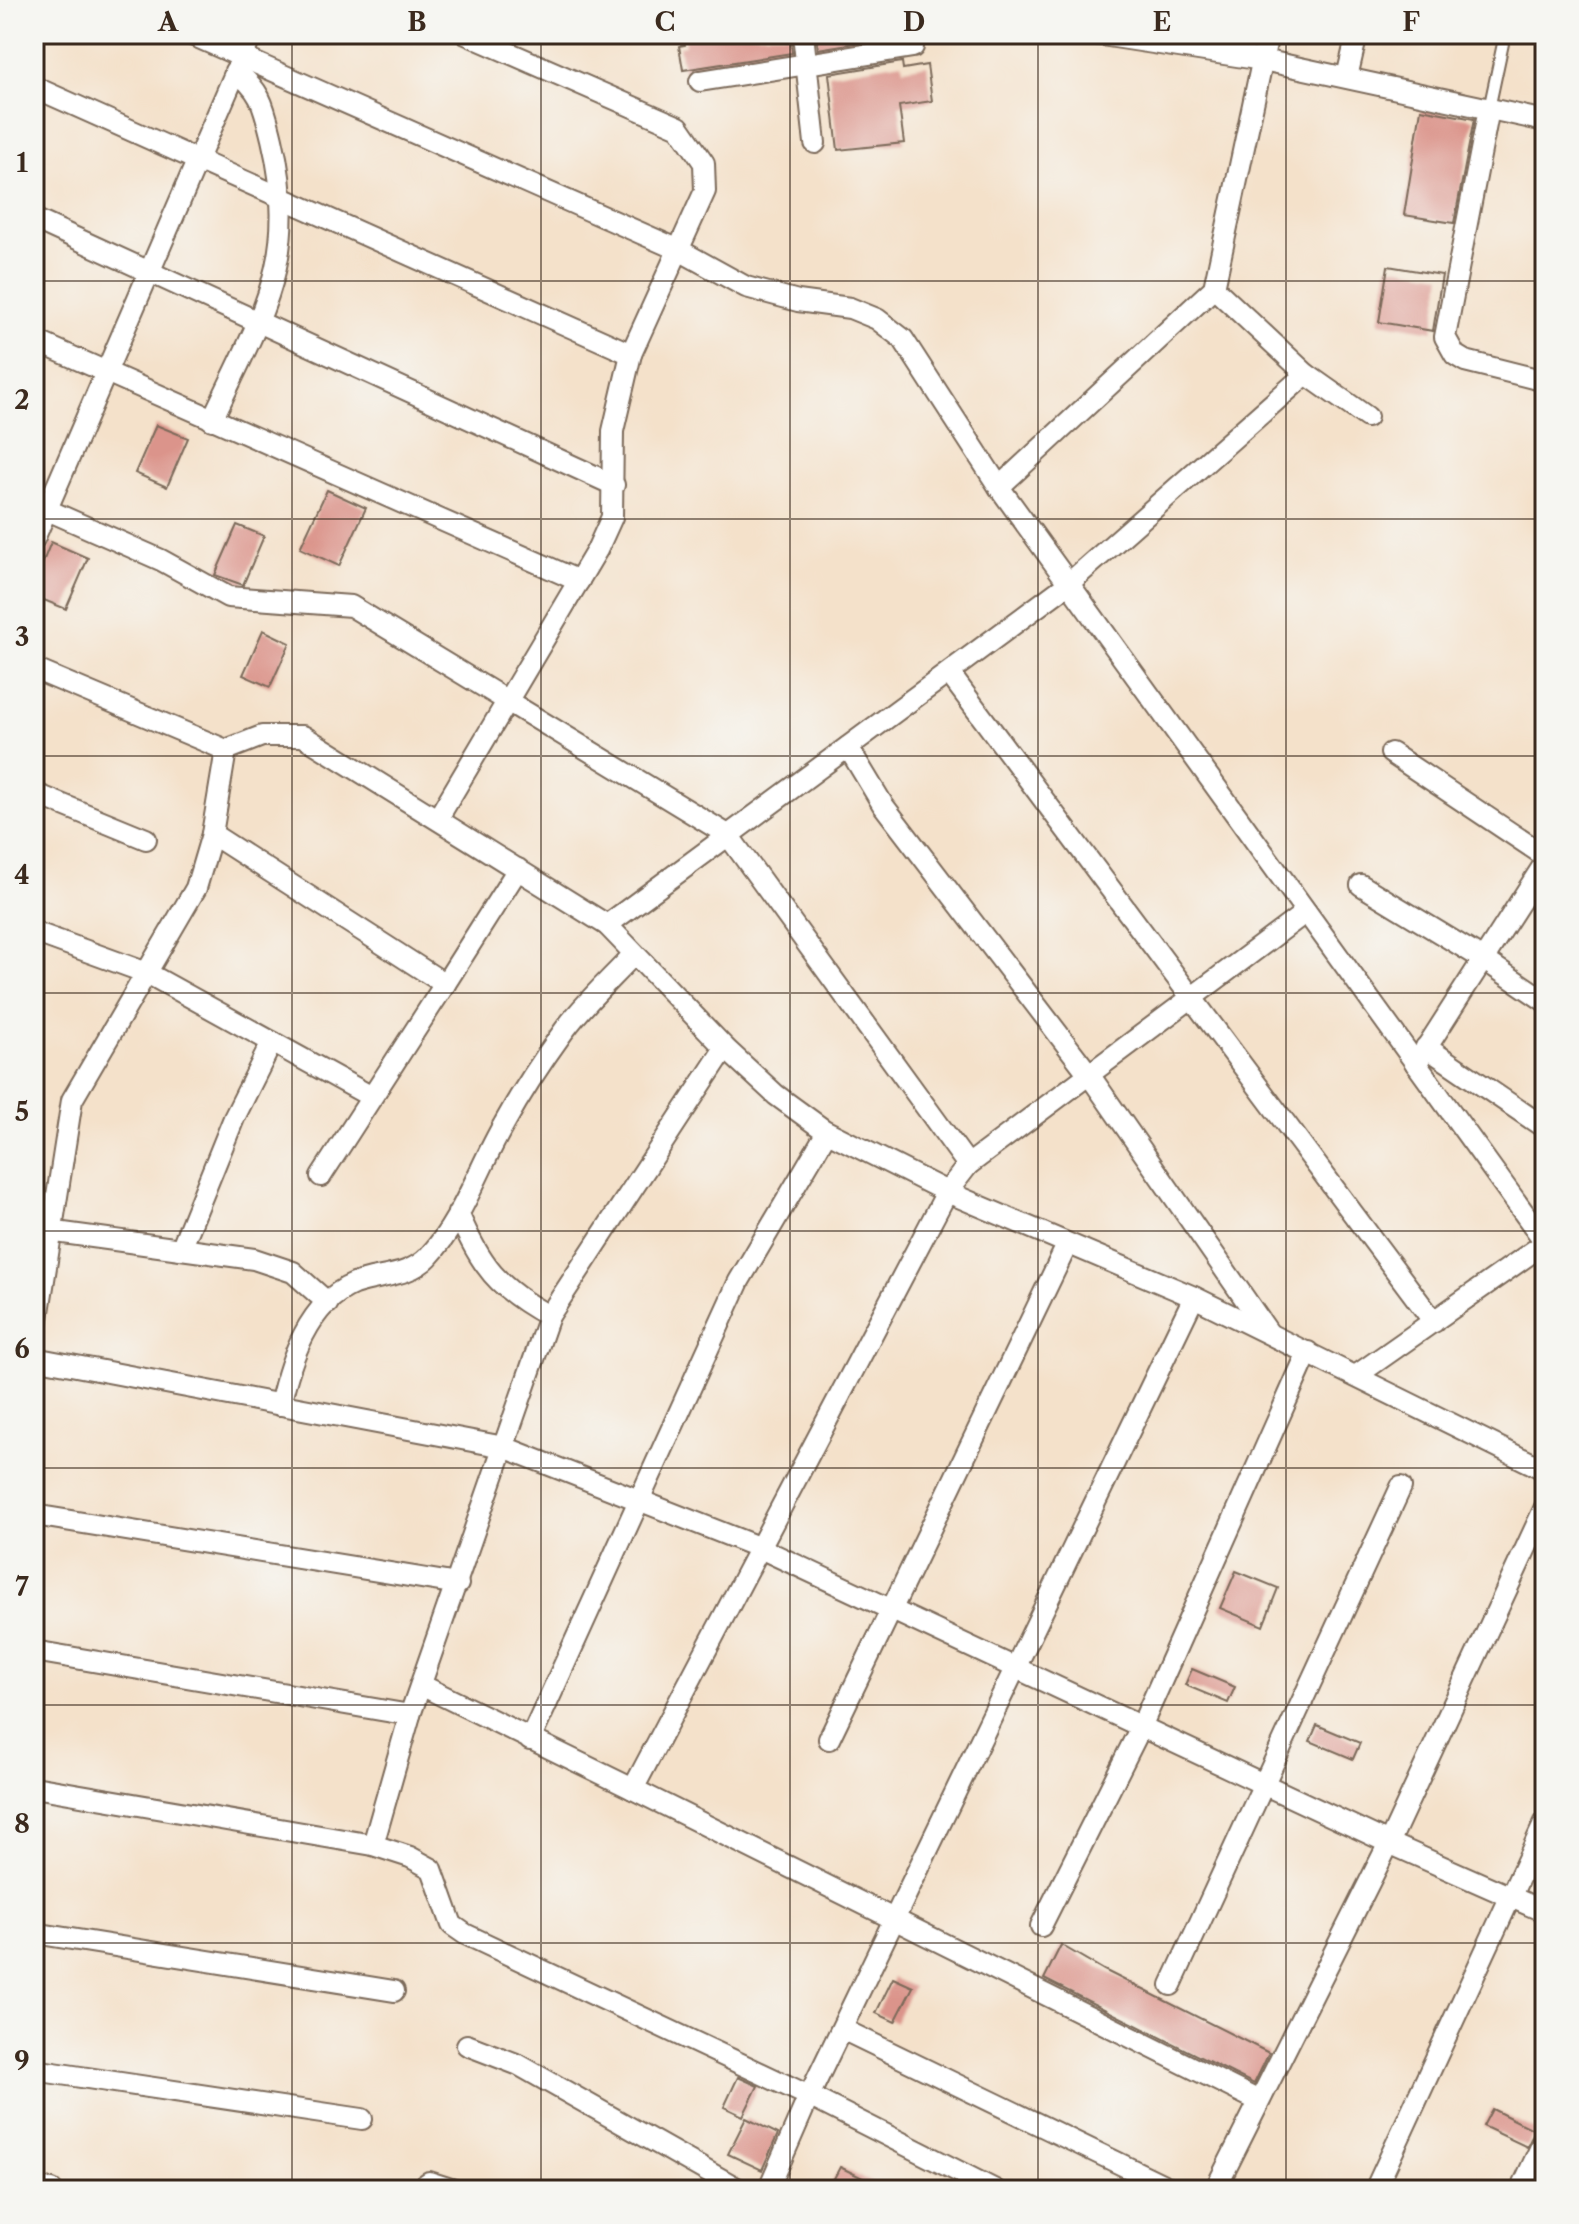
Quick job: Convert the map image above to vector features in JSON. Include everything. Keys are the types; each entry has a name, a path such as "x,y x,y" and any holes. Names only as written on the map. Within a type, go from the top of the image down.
{"street":[{"path":"190,34 239,63 679,250 757,291 850,308 877,319 903,339 999,487 1306,912 1421,1055 1545,1242 1357,1375"},
{"path":"34,539 40,507 107,370 252,34"},
{"path":"438,818 579,581 612,517 613,431 631,354 705,191 704,163 679,127 466,34"},
{"path":"803,34 815,143"},
{"path":"1095,34 1263,60 1545,121"},
{"path":"999,487 1214,288 1268,34"},
{"path":"1347,77 1357,34"},
{"path":"700,81 913,47"},
{"path":"212,420 275,282 284,231 282,196 270,132 255,86 239,63"},
{"path":"34,87 631,354"},
{"path":"1489,109 1445,337 1455,355 1465,361 1545,381"},
{"path":"34,219 614,485"},
{"path":"1214,288 1306,374 1367,417"},
{"path":"34,340 579,581"},
{"path":"607,925 1068,584 1306,374"},
{"path":"40,507 161,560 228,597 351,606 728,835 968,1165"},
{"path":"34,669 226,750 262,736 303,736 607,925 725,1048 776,1095 827,1132 947,1192 1194,1297 1545,1470"},
{"path":"949,673 1434,1322"},
{"path":"848,747 883,805 1088,1073 1268,1333"},
{"path":"34,1344 43,1230 72,1100 196,888 212,834 226,750"},
{"path":"1391,753 1545,856"},
{"path":"34,793 146,839"},
{"path":"212,834 445,984"},
{"path":"1421,1055 1545,863"},
{"path":"321,1176 518,869"},
{"path":"1361,885 1483,959 1545,1001"},
{"path":"633,1789 947,1192 968,1165 1306,912"},
{"path":"34,932 147,973 370,1096"},
{"path":"280,1405 290,1360 328,1303 353,1285 412,1268 427,1257 458,1213 504,1124 564,1031 633,955"},
{"path":"181,1249 234,1118 272,1042"},
{"path":"373,1845 410,1715 549,1316 725,1048"},
{"path":"1421,1055 1545,1128"},
{"path":"530,1740 637,1499 739,1281 827,1132"},
{"path":"458,1213 487,1272 519,1300 549,1316"},
{"path":"43,1230 254,1259 293,1272 328,1303"},
{"path":"829,1739 1067,1245"},
{"path":"768,2190 809,2096 844,2030 1014,1667 1194,1297"},
{"path":"1041,1926 1141,1727 1308,1352"},
{"path":"34,1358 504,1447 758,1547 1389,1843 1545,1912"},
{"path":"1171,1985 1401,1487"},
{"path":"1215,2190 1389,1843 1545,1507"},
{"path":"34,1515 458,1584"},
{"path":"34,1651 410,1715"},
{"path":"421,1685 1259,2101"},
{"path":"34,1787 373,1845 410,1857 432,1869 452,1925 465,1934 809,2096 995,2190"},
{"path":"1375,2190 1545,1822"},
{"path":"34,1933 394,1991"},
{"path":"844,2030 1174,2190"},
{"path":"467,2045 519,2065 740,2190"},
{"path":"34,2070 362,2119"},
{"path":"1521,2190 1545,2138"},
{"path":"418,2190 429,2182 454,2190"},
{"path":"34,2188 52,2190"}],"lane":[{"path":"1489,109 1505,34"}],"building":[{"path":"683,34 790,34 792,53 683,70 679,46 685,45"},
{"path":"816,34 898,34 898,36 818,49"},
{"path":"902,62 903,69 927,65 932,101 899,106 904,143 838,150 829,74"},
{"path":"1421,109 1474,119 1454,223 1404,215"},
{"path":"1388,266 1442,275 1433,331 1379,322"},
{"path":"156,425 188,438 167,487 135,473"},
{"path":"327,490 366,508 339,566 300,548"},
{"path":"237,525 264,536 243,585 215,575"},
{"path":"51,542 88,558 66,609 34,596 34,584"},
{"path":"263,630 290,643 270,687 243,675"},
{"path":"1236,1571 1278,1588 1263,1626 1220,1608"},
{"path":"1192,1669 1235,1687 1228,1703 1185,1685"},
{"path":"1317,1725 1360,1743 1353,1759 1310,1741"},
{"path":"1061,1945 1269,2053 1254,2084 1044,1979"},
{"path":"893,1978 913,1987 895,2022 876,2013"},
{"path":"738,2077 758,2086 743,2116 724,2107"},
{"path":"1492,2109 1535,2130 1527,2147 1483,2126"},
{"path":"746,2118 778,2134 762,2170 728,2154"},
{"path":"840,2167 887,2190 828,2190"}]}
